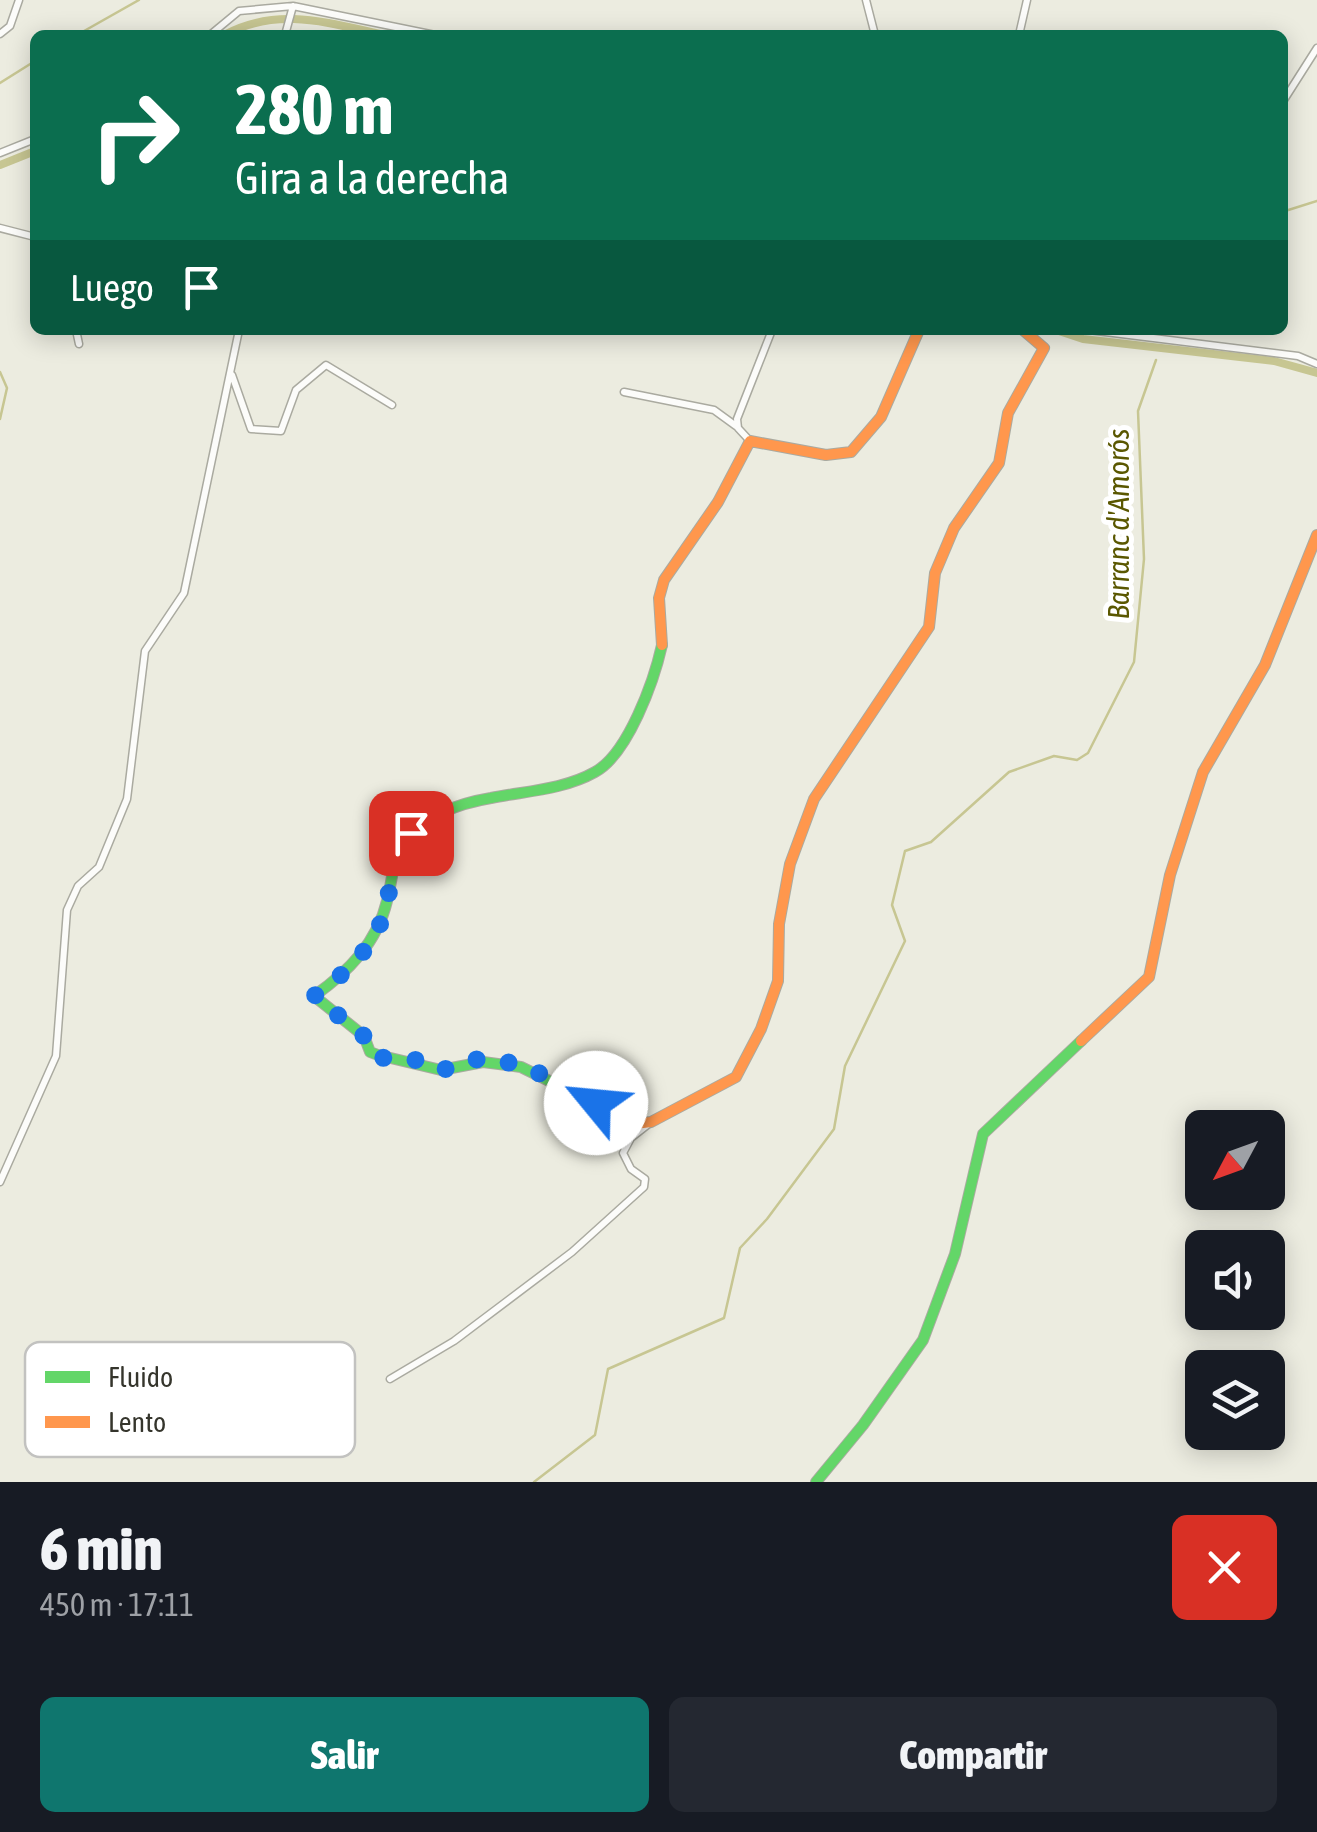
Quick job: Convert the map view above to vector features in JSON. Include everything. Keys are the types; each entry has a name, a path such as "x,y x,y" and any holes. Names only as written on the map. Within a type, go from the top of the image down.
{"street":[{"path":"0,34 10,26 19,0"},
{"path":"866,0 873,30"},
{"path":"1020,30 1027,0"},
{"path":"287,30 292,6"},
{"path":"216,30 239,11 292,6 410,30"},
{"path":"290,24 292,30"},
{"path":"1288,94 1317,48"},
{"path":"0,153 30,142"},
{"path":"0,228 30,236"},
{"path":"77,335 78,344"},
{"path":"0,1182 56,1056 67,910 78,886 99,867 128,800 145,651 184,593 237,335"},
{"path":"738,428 737,420 770,335"},
{"path":"624,392 714,410 750,442 783,450 852,452 863,444 905,372 917,335"},
{"path":"390,1379 454,1342 538,1278 644,1187 645,1179 631,1169 623,1153 631,1138 650,1122 736,1078 762,1029 778,981 778,924 790,864 814,799 839,767 928,627 934,573 954,528 999,463 1008,413 1044,348 1029,335"},
{"path":"1129,335 1298,356 1317,364"},
{"path":"231,371 251,430 284,428 296,390 326,365 392,405"},
{"path":"650,1122 631,1124 541,1074 504,1061 478,1059 442,1070 400,1057 386,1059 370,1052 364,1036 314,996 344,975 373,939 385,911 396,852 411,833 453,804 558,784 598,772 617,755 661,654 660,592 668,574 720,500 750,442"},
{"path":"816,1482 923,1340 956,1254 983,1134 1149,977 1170,874 1203,772 1264,666 1317,535"}],"waterway":[{"path":"86,30 139,0"},
{"path":"235,30 284,19 361,30"},
{"path":"0,83 30,64"},
{"path":"0,165 30,153"},
{"path":"1288,210 1317,201"},
{"path":"1071,335 1274,361 1317,373"},
{"name":"Barranc d'Amorós","path":"534,1482 595,1435 608,1369 724,1318 740,1248 767,1219 834,1129 845,1066 905,941 892,905 905,851 931,842 1009,772 1054,756 1077,760 1088,753 1134,662 1144,559 1138,411 1156,360"},
{"path":"0,372 7,388 0,419"}],"traffic: fast":[{"path":"604,1108 521,1067 483,1062 441,1070 370,1052 364,1036 314,996 349,966 376,930 396,859 409,836 426,821 457,806 557,786 583,778 607,763 629,733 653,678 662,645"},
{"path":"816,1482 863,1425 923,1340 955,1254 983,1134 1081,1041"}],"traffic: slow":[{"path":"662,645 659,598 664,580 718,502 750,441 826,455 851,452 881,417 917,335"},
{"path":"604,1108 635,1124 651,1122 736,1077 761,1029 778,981 779,924 790,864 814,799 929,627 935,573 954,528 999,463 1008,413 1044,348 1029,335"},
{"path":"1081,1041 1149,977 1170,875 1203,772 1265,665 1317,535"}],"route":[{"path":"411,833 396,852 385,911 373,939 344,975 314,996 364,1036 370,1052 386,1059 419,1060 442,1070 478,1059 504,1061 541,1074 596,1103"}]}
